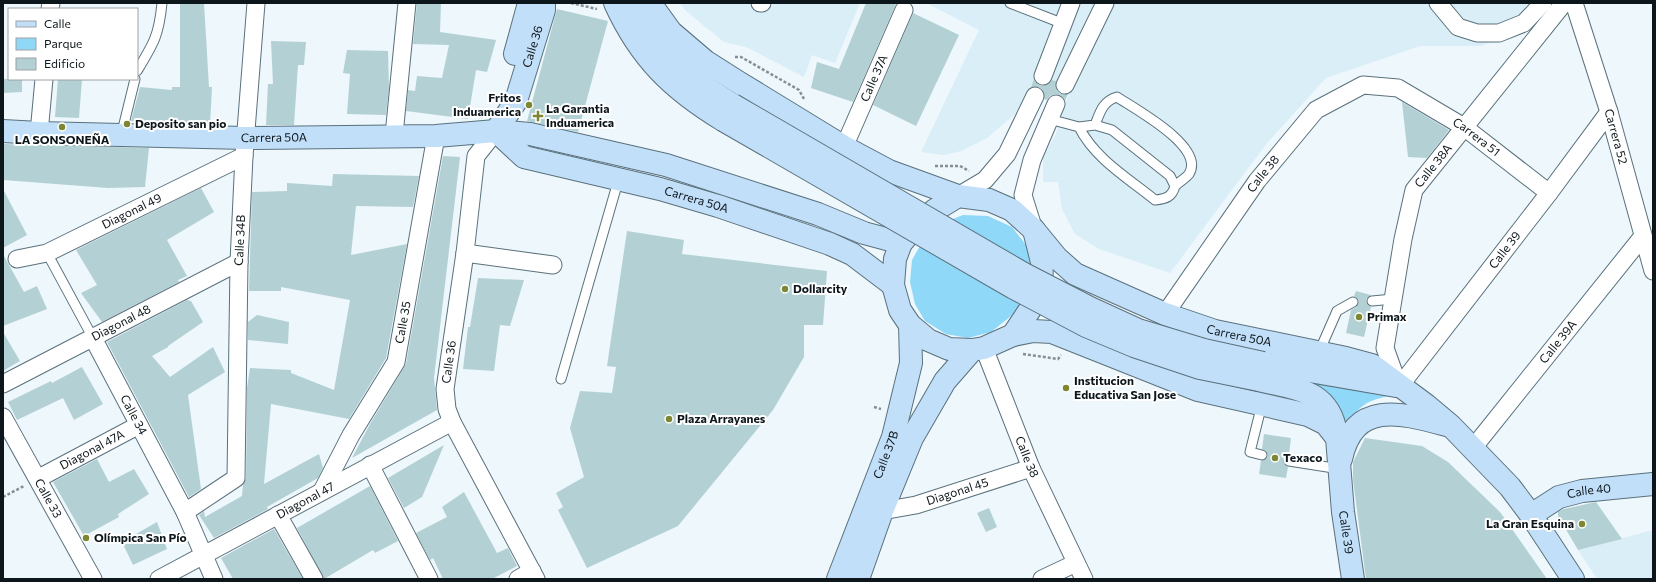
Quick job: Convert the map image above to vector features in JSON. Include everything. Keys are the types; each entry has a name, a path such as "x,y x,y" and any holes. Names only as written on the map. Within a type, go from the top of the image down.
{"main road":[{"name":"Calle 36","path":"496,131 529,3"},
{"name":"Calle 36","path":"496,131 516,101 544,10 544,3"},
{"path":"615,3 622,20 642,52 663,76 692,102 728,113 1014,288 1086,326 1134,346 1200,368 1261,372 1399,387"},
{"path":"636,3 656,38 674,63 711,91 728,113"},
{"path":"650,3 671,32 705,61 844,147 889,171 958,196"},
{"name":"Carrera 50A","path":"3,131 121,136 244,147 394,135 436,136 496,131 530,134 666,165 818,214 864,233 901,243"},
{"name":"Carrera 50A","path":"496,131 524,157 619,178 718,206 830,244 852,254 893,285"},
{"name":"Carrera 50A","path":"958,196 989,200 1012,210 1034,230 1057,258 1075,274 1165,314 1215,331 1319,352 1372,366 1399,387 1426,404 1473,448 1510,487 1531,515 1573,579"},
{"path":"958,196 935,210 915,228 901,243 895,259 893,285 900,310 910,325 928,340 949,349 978,349 1015,344 1033,331 1052,332 1198,390 1308,414 1326,424 1337,438"},
{"path":"1015,344 1041,294 1042,262 1034,230"},
{"name":"Calle 37B","path":"838,579 893,437 910,363 910,325"},
{"name":"Calle 37B","path":"858,579 882,511 912,438 945,381 978,349"},
{"name":"Calle 39","path":"1261,372 1304,390 1318,398 1330,410 1337,438 1343,512 1353,579"},
{"name":"Calle 39","path":"1340,465 1348,436 1364,421 1381,414 1405,414"},
{"name":"Carrera 50A","path":"1405,414 1450,426"},
{"name":"Calle 40","path":"1531,515 1559,498 1582,491 1653,484"}],"street":[{"name":"Calle 34B","path":"185,512 236,478 239,262 244,147 256,3"},
{"path":"394,135 407,3"},
{"path":"1043,76 1071,3"},
{"path":"1065,85 1105,3"},
{"path":"1438,3 1458,27 1476,33 1498,33 1524,23 1543,3"},
{"name":"Calle 38A","path":"1399,387 1385,348 1403,239 1414,190 1564,3"},
{"name":"Carrera 52","path":"1574,3 1609,112 1653,271"},
{"name":"Calle 37A","path":"844,147 904,10"},
{"path":"39,133 44,80"},
{"name":"Calle 38","path":"1165,314 1257,181 1316,110 1363,85 1398,88"},
{"name":"Carrera 51","path":"1398,88 1464,127 1549,193"},
{"path":"958,196 985,180 1007,154 1032,102 1034,107 1042,108 1048,114 1052,111"},
{"path":"1034,230 1024,195 1032,160 1052,111"},
{"name":"Calle 39","path":"1399,387 1549,193 1609,112"},
{"name":"Calle 36","path":"496,131 476,156 465,253 445,390 447,409 452,422 529,576"},
{"name":"Calle 35","path":"322,491 350,435 396,362 436,136"},
{"name":"Diagonal 49","path":"17,259 47,253 244,147"},
{"name":"Calle 39A","path":"1473,448 1643,236"},
{"path":"465,253 553,265"},
{"name":"Diagonal 48","path":"3,384 239,262"},
{"name":"Calle 34","path":"93,338 185,512 214,579"},
{"name":"Calle 38","path":"978,349 1031,468 1084,579"},
{"name":"Calle 33","path":"3,417 39,478 93,579"},
{"name":"Diagonal 47","path":"159,579 452,422"},
{"name":"Diagonal 47A","path":"39,478 139,424"},
{"path":"370,465 429,579"},
{"name":"Diagonal 45","path":"882,511 916,505 1031,468"},
{"path":"278,515 314,579"},
{"path":"1042,579 1076,563"}],"lane":[{"path":"138,69 155,42 160,26 162,3"},
{"path":"1010,3 1064,24"},
{"path":"121,136 134,80"},
{"path":"1095,125 1102,107 1110,99 1117,97 1178,138 1189,154 1191,162 1189,174 1175,186"},
{"path":"1052,111 1079,127 1087,142 1097,154 1155,200 1167,199 1174,192 1175,186 1170,176 1112,130 1095,125 1079,127"},
{"path":"561,379 619,178"},
{"name":"Calle 34","path":"47,253 93,338"},
{"path":"1372,301 1393,299"},
{"path":"1319,352 1337,311 1353,302"},
{"path":"1262,404 1250,452 1262,456"},
{"path":"1289,461 1340,465"}],"path":[{"path":"571,3 597,9 596,3"},
{"path":"1015,344 1030,354 1058,359 1071,340"},
{"path":"3,497 39,478"}],"shaded area":[{"path":"680,3 860,3 835,63 812,55 804,77 746,47 724,42 685,10"},
{"path":"926,3 1555,3 1531,29 1480,46 1420,46 1326,78 1267,143 1170,273 1099,249 1075,234 1062,209 1058,182 1043,182 1043,157 1056,134 1071,87 1036,74 1029,93 1014,115 987,138 961,151 944,155 921,152 979,30"},
{"path":"1653,530 1653,579 1597,579 1578,550"}],"green space":[{"path":"963,215 988,216 1012,227 1026,245 1032,265 1022,302 1011,316 991,332 968,338 946,334 925,321 915,304 910,282 912,260 925,237 940,224"},
{"path":"1312,383 1389,396 1373,400 1362,406 1345,429"}],"building":[{"path":"180,3 204,3 209,87 212,87 210,125 131,121 140,87 172,90 172,87 180,87"},
{"path":"417,3 441,3 440,32 496,40 487,72 476,70 468,119 406,111 408,90 415,91 417,76 442,78 449,45 413,44"},
{"path":"866,3 896,4 853,102 811,88 817,62 839,69"},
{"path":"557,9 608,21 578,132 527,121"},
{"path":"913,13 959,35 916,126 873,105"},
{"path":"271,41 306,42 304,65 298,65 294,125 266,125 268,84 273,84"},
{"path":"347,50 388,51 389,88 386,115 347,114 350,74 343,73"},
{"path":"3,79 22,80 22,92 3,93"},
{"path":"1034,79 1039,85 1044,86 1052,80 1056,81 1057,91 1061,94 1068,94 1065,101 1060,95 1055,94 1050,96 1047,100 1044,99 1043,90 1039,87 1031,87"},
{"path":"58,80 82,80 79,118 55,117"},
{"path":"1402,102 1449,130 1427,158 1408,157"},
{"path":"3,144 149,148 145,187 108,188 3,180"},
{"path":"443,156 460,157 434,378 437,410 352,458 370,424 406,364"},
{"path":"333,174 419,176 413,207 356,206 351,255 407,244 386,358 349,419 271,404 264,484 319,454 323,468 318,478 267,507 268,509 214,538 199,515 204,511 205,517 242,496 243,485 246,478 247,388 250,368 291,370 291,373 334,390 350,300 281,287 281,291 249,291 252,192 287,191 287,183 332,186"},
{"path":"201,188 214,212 167,240 187,276 178,280 179,282 102,322 81,293 97,285 76,250"},
{"path":"3,189 27,235 3,248"},
{"name":"Plaza Arrayanes","path":"627,231 684,240 682,254 827,271 823,325 804,325 804,357 773,410 678,526 587,568 558,510 563,507 556,493 584,477 570,428 580,391 612,393 616,367 607,366"},
{"path":"3,254 24,292 37,286 47,309 3,326"},
{"path":"478,278 524,280 510,326 500,325 494,371 463,369 468,327 470,327"},
{"name":"Primax","path":"1356,291 1371,295 1366,299 1367,304 1371,307 1364,337 1346,333 1351,310 1356,307 1359,302 1354,296"},
{"path":"187,300 191,301 203,322 168,347 152,356 170,377 213,347 225,372 188,395 201,489 189,497 107,342"},
{"path":"257,315 289,322 288,344 248,340 248,322"},
{"path":"3,332 20,361 3,371"},
{"path":"82,367 103,404 74,420 63,398 17,420 8,402 51,381 52,383"},
{"name":"Texaco","path":"1264,434 1291,438 1289,455 1283,460 1285,465 1288,467 1286,478 1259,474 1261,461 1266,459 1268,456 1266,451 1262,449"},
{"path":"1365,438 1422,446 1448,462 1500,512 1547,579 1366,579 1353,480 1353,462"},
{"path":"444,445 422,497 404,508 388,478"},
{"path":"97,459 109,482 134,469 149,494 118,514 119,517 84,536 53,482"},
{"path":"370,486 398,541 375,553 373,550 324,579 297,528"},
{"path":"464,492 497,553 508,548 517,566 492,579 443,579 433,558 430,560 416,533 447,517 442,507"},
{"path":"1596,502 1622,539 1578,550 1558,516 1558,512 1564,509"},
{"path":"989,508 997,527 986,532 977,513"},
{"path":"157,522 167,549 133,565 122,542"},
{"path":"274,529 303,579 233,579 221,558"}],"place":[{"name":"Fritos Induamerica","path":"529,105"},
{"name":"La Garantia Induamerica","path":"538,116"},
{"name":"Deposito san pio","path":"127,124"},
{"name":"LA SONSONEÑA","path":"62,127"},
{"name":"Dollarcity","path":"785,289"},
{"name":"Primax","path":"1359,317"},
{"name":"Institucion Educativa San Jose","path":"1066,388"},
{"name":"Plaza Arrayanes","path":"669,419"},
{"name":"Texaco","path":"1275,458"},
{"name":"La Gran Esquina","path":"1582,524"},
{"name":"Olímpica San Pío","path":"86,538"}]}
